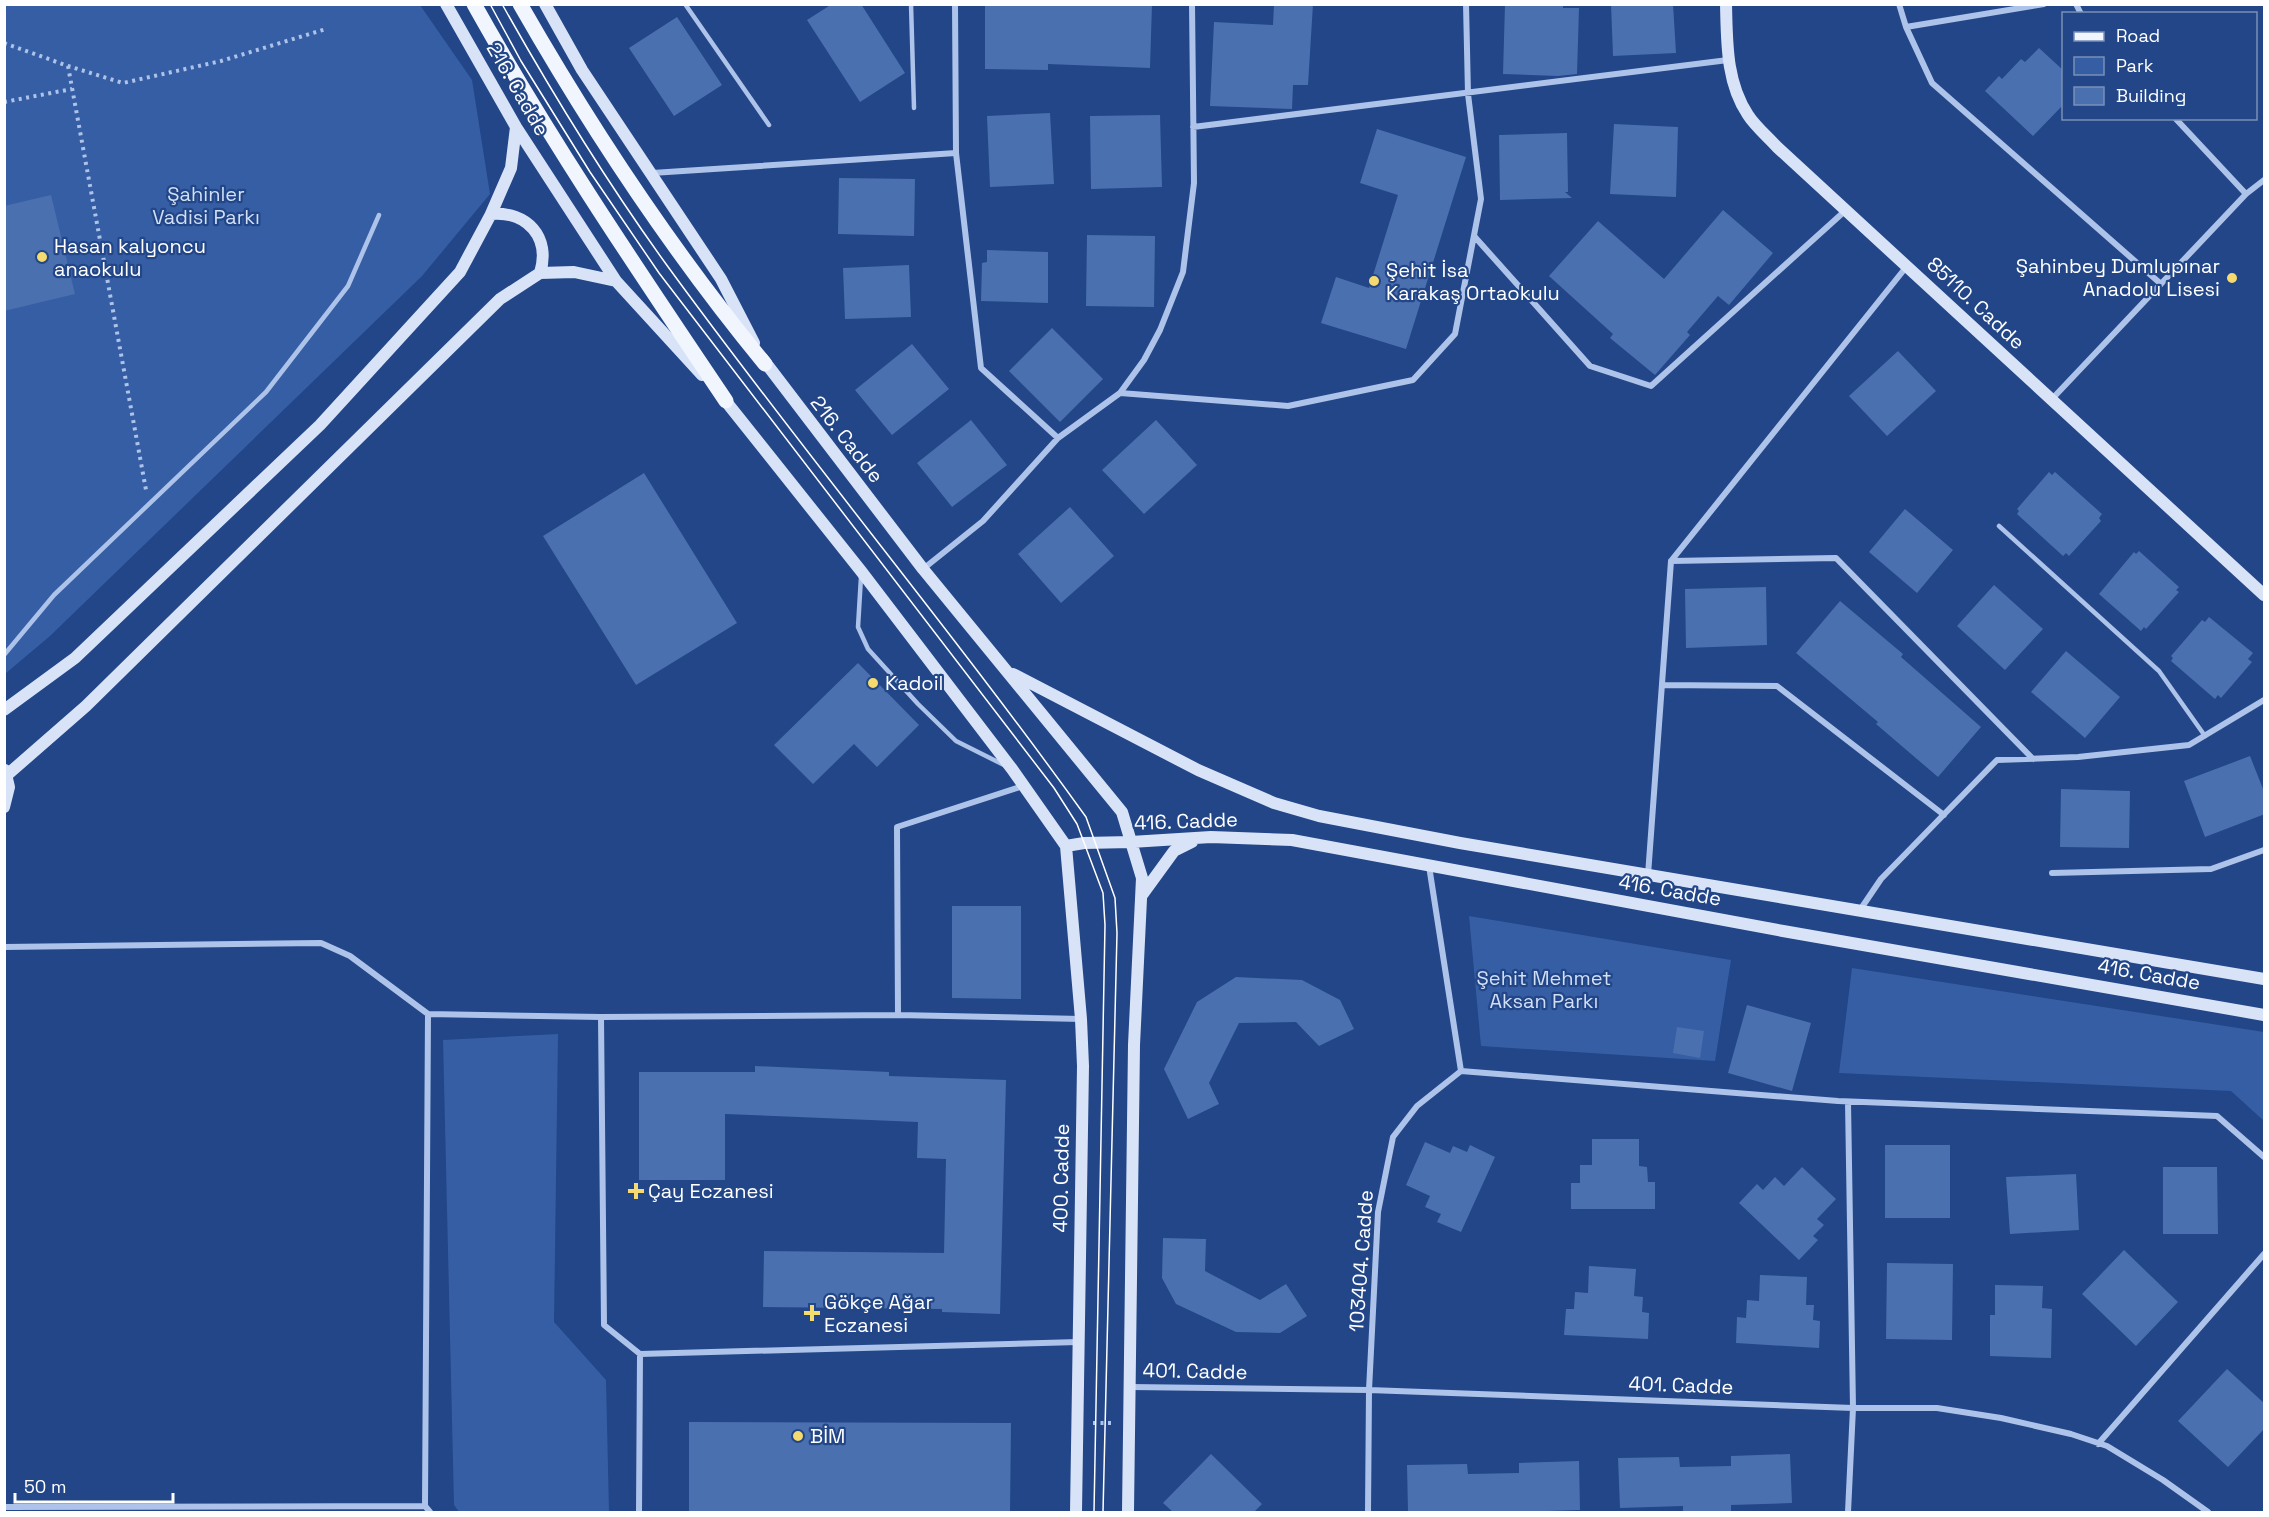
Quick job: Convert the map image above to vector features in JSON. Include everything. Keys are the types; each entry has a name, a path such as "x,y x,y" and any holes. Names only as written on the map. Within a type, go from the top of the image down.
{"main road":[{"name":"216. Cadde","path":"446,4 516,127 616,281 726,401 861,571 1012,769 1066,846"},
{"path":"474,4 520,87 582,185 726,401"},
{"path":"520,4 605,143 713,301 765,364"},
{"name":"216. Cadde","path":"545,4 582,70 649,174 721,279 765,364 923,569 1122,812 1142,878 1141,896"},
{"name":"85110. Cadde","path":"1726,4 1728,60 1733,83 1748,115 1777,147 2265,595"},
{"path":"4,710 75,658 320,425 460,272 511,168 516,127"},
{"path":"490,214 519,218 534,230 539,238 543,256 540,273"},
{"path":"4,807 9,787 6,772 86,706 500,299 540,273 574,272 616,281"},
{"path":"1008,672 1158,751 1274,803 1319,816 1648,875 2265,980"},
{"path":"1128,1512 1134,1045 1141,896 1174,850 1186,843 1211,837"},
{"name":"416. Cadde","path":"1066,846 1084,843 1211,837 1292,840 1795,933 2265,1015"},
{"name":"400. Cadde","path":"1066,846 1082,1019 1083,1066 1076,1512"}],"street":[{"path":"955,4 956,153 981,368 1058,438"},
{"path":"923,569 983,521 1058,438 1120,393 1144,360 1160,330 1183,272 1194,183 1192,4"},
{"path":"1120,393 1288,406 1413,380 1455,334 1480,199 1468,94 1466,4"},
{"path":"1899,4 1906,27 1932,83 2161,284"},
{"path":"1906,27 2044,4"},
{"path":"1193,127 1728,60"},
{"path":"2177,120 2246,194"},
{"path":"649,174 956,153"},
{"path":"2052,399 2246,194 2265,180"},
{"path":"1474,236 1590,366 1651,386 1846,210"},
{"path":"1648,875 1671,561 1907,266"},
{"path":"1671,561 1836,558 2033,759"},
{"path":"1662,685 1777,686 1944,815"},
{"path":"1860,911 1881,879 1997,760 2078,758 2189,745 2265,700"},
{"path":"898,1015 897,827 1023,786"},
{"path":"2052,873 2211,869 2265,850"},
{"path":"1429,866 1461,1071 1848,1102 2217,1116 2265,1157"},
{"path":"4,947 321,943 350,956 428,1014 601,1017 898,1015 1082,1019"},
{"path":"428,1014 425,1506 430,1512"},
{"path":"601,1017 604,1325 640,1354 1078,1342"},
{"name":"103404. Cadde","path":"1368,1512 1369,1390 1378,1212 1393,1137 1417,1106 1461,1071"},
{"path":"1848,1102 1853,1408 1848,1512"},
{"path":"2098,1444 2265,1254"},
{"path":"639,1512 640,1354"},
{"name":"401. Cadde","path":"1129,1387 1369,1390 1853,1408 1937,1408 2001,1418 2071,1434 2107,1446 2163,1480 2208,1512"},
{"path":"4,1507 425,1506"}],"lane":[{"path":"685,4 769,125"},
{"path":"911,4 915,108"},
{"path":"4,655 54,595 266,392 348,286 380,215"},
{"path":"1999,526 2159,671 2205,736"},
{"path":"861,571 858,627 868,649 918,704 956,741 1012,769"}],"path":[{"path":"4,43 123,83 221,61 326,29"},
{"path":"68,66 148,506"},
{"path":"4,102 72,89"},
{"path":"1077,1423 1129,1423"}],"green space":[{"name":"Şahinler Vadisi Parkı","path":"5,5 420,5 472,80 490,194 422,276 50,636 5,674"},
{"name":"Şehit Mehmet Aksan Parkı","path":"1469,916 1731,960 1715,1061 1481,1046"},
{"path":"1852,968 2264,1032 2264,1121 2231,1091 1839,1073"},
{"path":"558,1034 554,1322 606,1380 609,1512 459,1512 454,1505 443,1040"}],"building":[{"path":"832,4 861,4 905,73 860,102 807,20"},
{"path":"985,4 1152,4 1150,68 1048,64 1048,70 985,69"},
{"path":"1274,4 1313,4 1308,85 1293,85 1292,109 1210,106 1214,22 1273,25"},
{"path":"1505,4 1563,4 1563,8 1579,8 1577,74 1558,76 1503,74"},
{"path":"1611,4 1673,4 1676,53 1613,56"},
{"path":"677,17 722,85 674,116 629,48"},
{"path":"2039,48 2062,69 2062,106 2033,136 1985,91 1999,76 2002,79 2021,59 2025,62"},
{"path":"1050,113 1054,184 990,187 987,116"},
{"path":"1160,115 1162,187 1091,189 1090,116"},
{"path":"1614,124 1678,127 1676,197 1610,194"},
{"path":"1377,129 1466,157 1406,349 1321,323 1336,277 1369,288 1398,195 1360,183"},
{"path":"1567,133 1568,192 1565,192 1572,198 1500,200 1499,135"},
{"path":"839,178 915,179 914,236 838,234"},
{"path":"51,195 75,294 4,311 4,206"},
{"path":"1723,210 1773,253 1729,305 1718,296 1687,332 1690,335 1655,375 1610,338 1613,334 1549,276 1598,221 1664,279"},
{"path":"1087,235 1155,236 1154,307 1086,306"},
{"path":"987,250 1048,252 1048,303 981,301 982,263 987,262"},
{"path":"909,265 911,317 845,319 843,268"},
{"path":"1052,328 1103,379 1060,422 1009,371"},
{"path":"912,344 949,389 892,435 855,390"},
{"path":"1898,351 1936,391 1887,436 1849,396"},
{"path":"971,420 1007,465 952,507 917,463"},
{"path":"1156,420 1197,465 1144,514 1102,470"},
{"path":"2049,472 2052,475 2055,472 2102,514 2099,518 2101,521 2069,556 2066,553 2063,556 2017,514 2019,511 2017,509"},
{"path":"644,473 737,623 636,685 543,536"},
{"path":"1070,507 1114,556 1061,603 1018,554"},
{"path":"1905,509 1953,550 1917,593 1869,552"},
{"path":"2139,551 2179,587 2176,590 2179,592 2146,629 2144,627 2141,631 2099,594 2134,552 2136,554"},
{"path":"1994,585 2043,629 2005,670 1957,626"},
{"path":"1766,587 1767,645 1686,648 1685,589"},
{"path":"1840,601 1903,654 1901,657 1981,727 1938,777 1876,724 1878,722 1796,653"},
{"path":"2209,617 2253,653 2248,659 2252,662 2221,698 2218,695 2215,699 2171,661 2173,658 2171,656 2202,620 2205,622"},
{"path":"2066,651 2120,697 2085,738 2031,692"},
{"path":"858,663 919,725 877,767 854,744 813,784 774,745"},
{"path":"2250,756 2265,794 2265,814 2205,837 2184,781"},
{"path":"2061,789 2130,791 2129,848 2060,847"},
{"path":"952,906 1021,906 1021,999 952,998"},
{"path":"1236,977 1302,980 1340,1000 1354,1029 1319,1046 1296,1022 1239,1023 1209,1083 1219,1104 1188,1119 1164,1069 1197,1002"},
{"path":"1747,1005 1811,1023 1792,1091 1728,1073"},
{"path":"1677,1027 1704,1031 1700,1058 1673,1053"},
{"path":"755,1066 889,1072 889,1076 1006,1080 1000,1314 942,1312 942,1309 763,1307 764,1251 944,1253 946,1159 917,1158 918,1122 725,1114 725,1180 639,1180 639,1072 755,1072"},
{"path":"1592,1139 1639,1139 1639,1166 1647,1167 1648,1182 1655,1182 1655,1209 1571,1209 1571,1183 1580,1183 1580,1165 1592,1165"},
{"path":"1425,1142 1450,1153 1453,1146 1467,1152 1470,1145 1495,1157 1461,1232 1437,1222 1441,1214 1425,1207 1430,1196 1406,1185"},
{"path":"1885,1145 1950,1145 1950,1218 1885,1218"},
{"path":"1802,1167 1836,1199 1817,1219 1824,1225 1813,1236 1818,1240 1799,1260 1739,1203 1757,1184 1763,1190 1775,1177 1784,1186"},
{"path":"2163,1167 2217,1167 2218,1234 2163,1234"},
{"path":"2076,1174 2079,1230 2010,1234 2006,1177"},
{"path":"1163,1238 1206,1239 1205,1271 1260,1300 1286,1284 1307,1316 1280,1333 1236,1332 1176,1304 1162,1278"},
{"path":"2124,1250 2178,1302 2136,1346 2082,1294"},
{"path":"1887,1263 1953,1264 1952,1340 1886,1339"},
{"path":"1589,1266 1636,1269 1634,1296 1643,1297 1642,1312 1649,1313 1648,1339 1564,1335 1566,1309 1574,1309 1575,1292 1588,1293"},
{"path":"1760,1275 1807,1277 1806,1305 1814,1305 1813,1320 1820,1321 1819,1348 1736,1343 1737,1317 1746,1318 1747,1300 1759,1301"},
{"path":"1995,1285 2043,1286 2042,1308 2052,1309 2051,1358 1990,1356 1990,1315 1995,1315"},
{"path":"2227,1369 2265,1404 2265,1428 2228,1467 2178,1421"},
{"path":"689,1422 1011,1423 1010,1512 689,1512"},
{"path":"1211,1454 1262,1504 1254,1512 1173,1512 1163,1503"},
{"path":"1790,1454 1792,1503 1731,1505 1731,1512 1683,1512 1683,1506 1620,1508 1618,1458 1679,1457 1680,1467 1731,1466 1731,1456"},
{"path":"1579,1461 1580,1510 1408,1512 1407,1465 1467,1464 1468,1474 1519,1473 1519,1463"}],"tram line":[{"path":"490,4 521,61 590,172 659,273 1054,788 1077,824 1103,893 1105,925 1094,1512"},
{"path":"502,4 580,136 666,264 770,403 983,678 1086,817 1115,898 1117,933 1103,1512"}],"place":[{"name":"Hasan kalyoncu anaokulu","path":"42,257"},
{"name":"Şahinbey Dumlupınar Anadolu Lisesi","path":"2232,278"},
{"name":"Şehit İsa Karakaş Ortaokulu","path":"1374,281"},
{"name":"Kadoil","path":"873,683"},
{"name":"Çay Eczanesi","path":"636,1191"},
{"name":"Gökçe Ağar Eczanesi","path":"812,1313"},
{"name":"BİM","path":"798,1436"}]}
